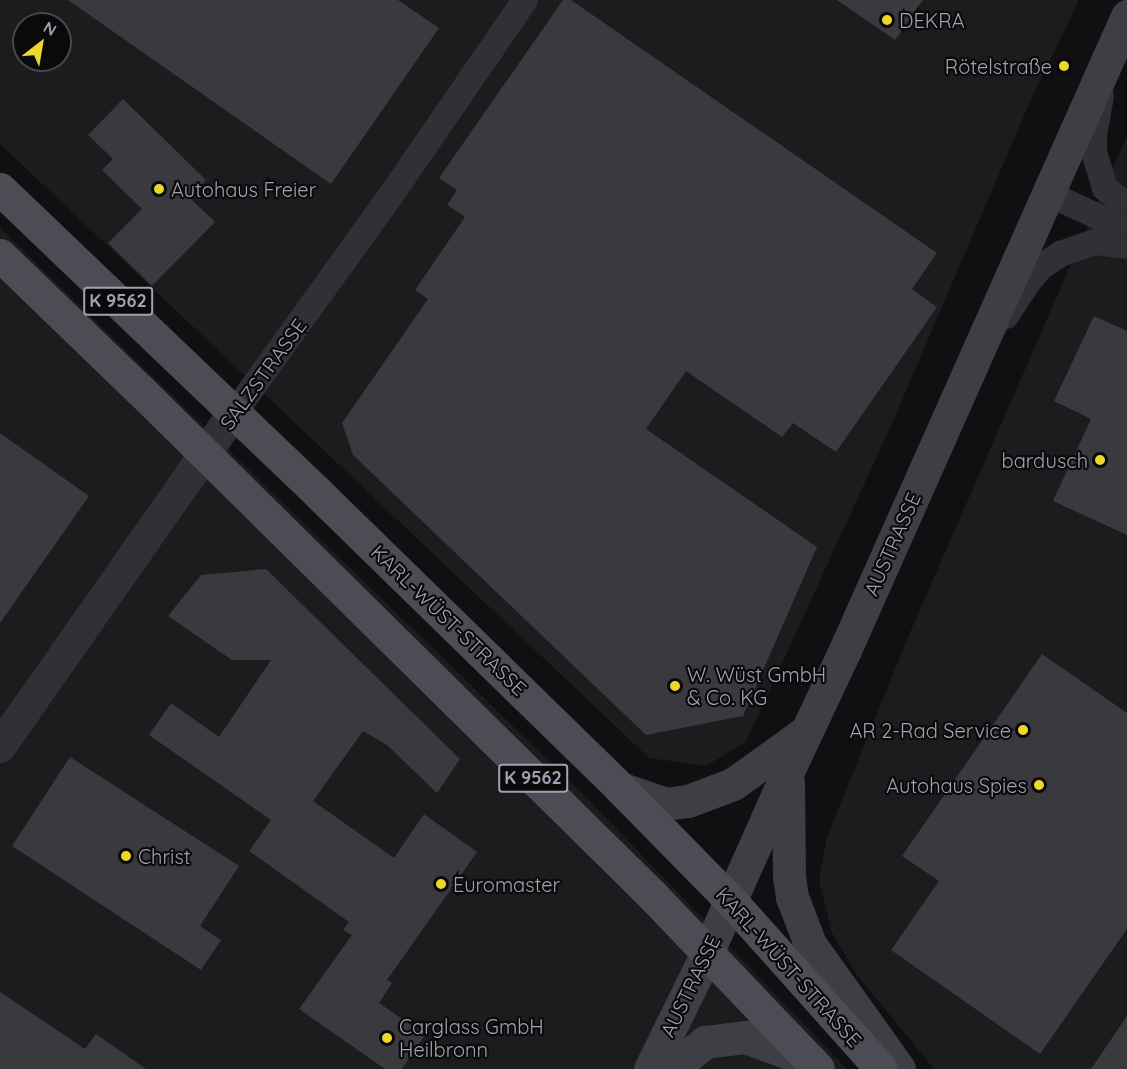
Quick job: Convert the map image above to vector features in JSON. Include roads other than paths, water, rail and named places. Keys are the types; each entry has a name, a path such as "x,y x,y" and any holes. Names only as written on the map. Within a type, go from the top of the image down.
{"main road":[{"name":"AUSTRASSE","path":"650,1069 708,951 971,372 1127,16"},
{"name":"KARL-WÜST-STRASSE","path":"0,189 235,412 620,788 731,901 881,1069"},
{"name":"K 9562","path":"0,255 205,454 708,951 815,1065"},
{"path":"620,788 666,804 688,801 733,784 806,732"},
{"path":"788,771 789,876 792,897 810,944 899,1069"},
{"path":"672,1069 705,1042 745,1037 815,1065"}],"street":[{"name":"SALZSTRASSE","path":"0,747 205,454 389,198 525,0"},
{"path":"1109,56 1094,135 1094,152 1105,188 1127,206"},
{"path":"1049,194 1127,230"},
{"path":"971,372 1029,281 1041,267 1060,254 1095,242 1127,246"}],"place":[{"name":"DEKRA","path":"887,20"},
{"name":"Rötelstraße","path":"1064,66"},
{"name":"Autohaus Freier","path":"159,189"},
{"name":"bardusch","path":"1100,460"},
{"name":"W. Wüst GmbH & Co. KG","path":"675,686"},
{"name":"AR 2-Rad Service","path":"1023,730"},
{"name":"Autohaus Spies","path":"1039,785"},
{"name":"Christ","path":"126,856"},
{"name":"Euromaster","path":"441,884"},
{"name":"Carglass GmbH Heilbronn","path":"387,1038"}]}
